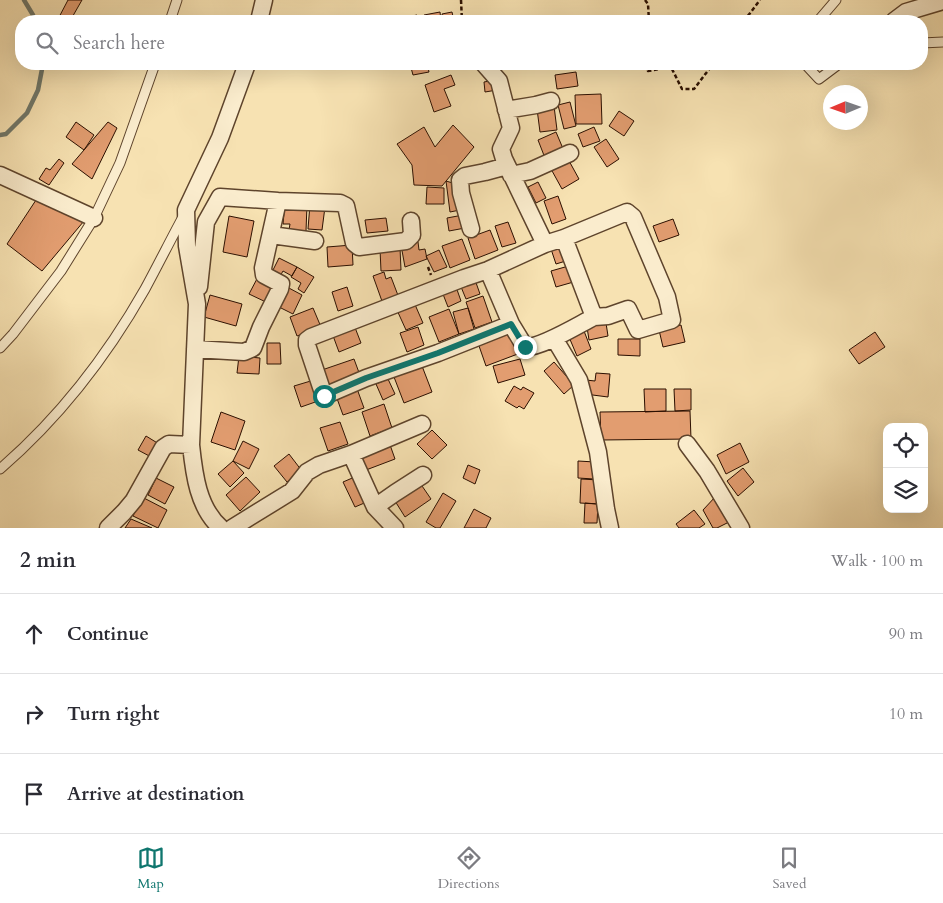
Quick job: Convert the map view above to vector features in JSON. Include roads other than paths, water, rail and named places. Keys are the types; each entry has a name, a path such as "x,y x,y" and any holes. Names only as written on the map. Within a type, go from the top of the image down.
{"street":[{"path":"260,15 264,0"},
{"path":"902,15 906,12 943,1"},
{"path":"197,304 187,246 186,210 220,138 245,70"},
{"path":"489,70 499,81 511,128 501,149 509,171 546,244"},
{"path":"506,110 551,101"},
{"path":"471,229 461,193 460,180 465,176 485,172 530,171 570,153"},
{"path":"0,175 94,218"},
{"path":"215,526 197,486 191,445 197,304 206,222 220,196 278,201 340,203 346,206 354,244 359,247 406,240 412,235 411,221"},
{"path":"195,349 244,352 253,348 280,289 280,284 264,275 263,268 278,201"},
{"path":"488,270 511,324 525,347 554,338 594,317 608,316 628,309 638,330 672,320 667,297 633,217 628,212 546,244 488,270 307,340 307,346 324,396 366,378 438,353 511,324"},
{"path":"271,235 316,241"},
{"path":"564,238 594,317"},
{"path":"554,338 579,380 598,452 610,528"},
{"path":"232,528 292,490 307,472 319,465 351,454 422,424"},
{"path":"108,528 134,500 162,448 169,444 191,445"},
{"path":"687,444 707,471 741,528"},
{"path":"351,454 375,507 395,528"},
{"path":"375,507 423,476"}],"lane":[{"path":"172,15 177,0"},
{"path":"823,15 836,0"},
{"path":"928,43 943,42"},
{"path":"0,348 61,271 94,218 120,164 153,70"},
{"path":"811,70 819,78 830,70"},
{"path":"0,469 19,452 65,403 107,349 144,290 186,210"}],"waterway":[{"path":"24,0 33,15"},
{"path":"0,135 6,134 27,113 38,90 42,70"}]}
